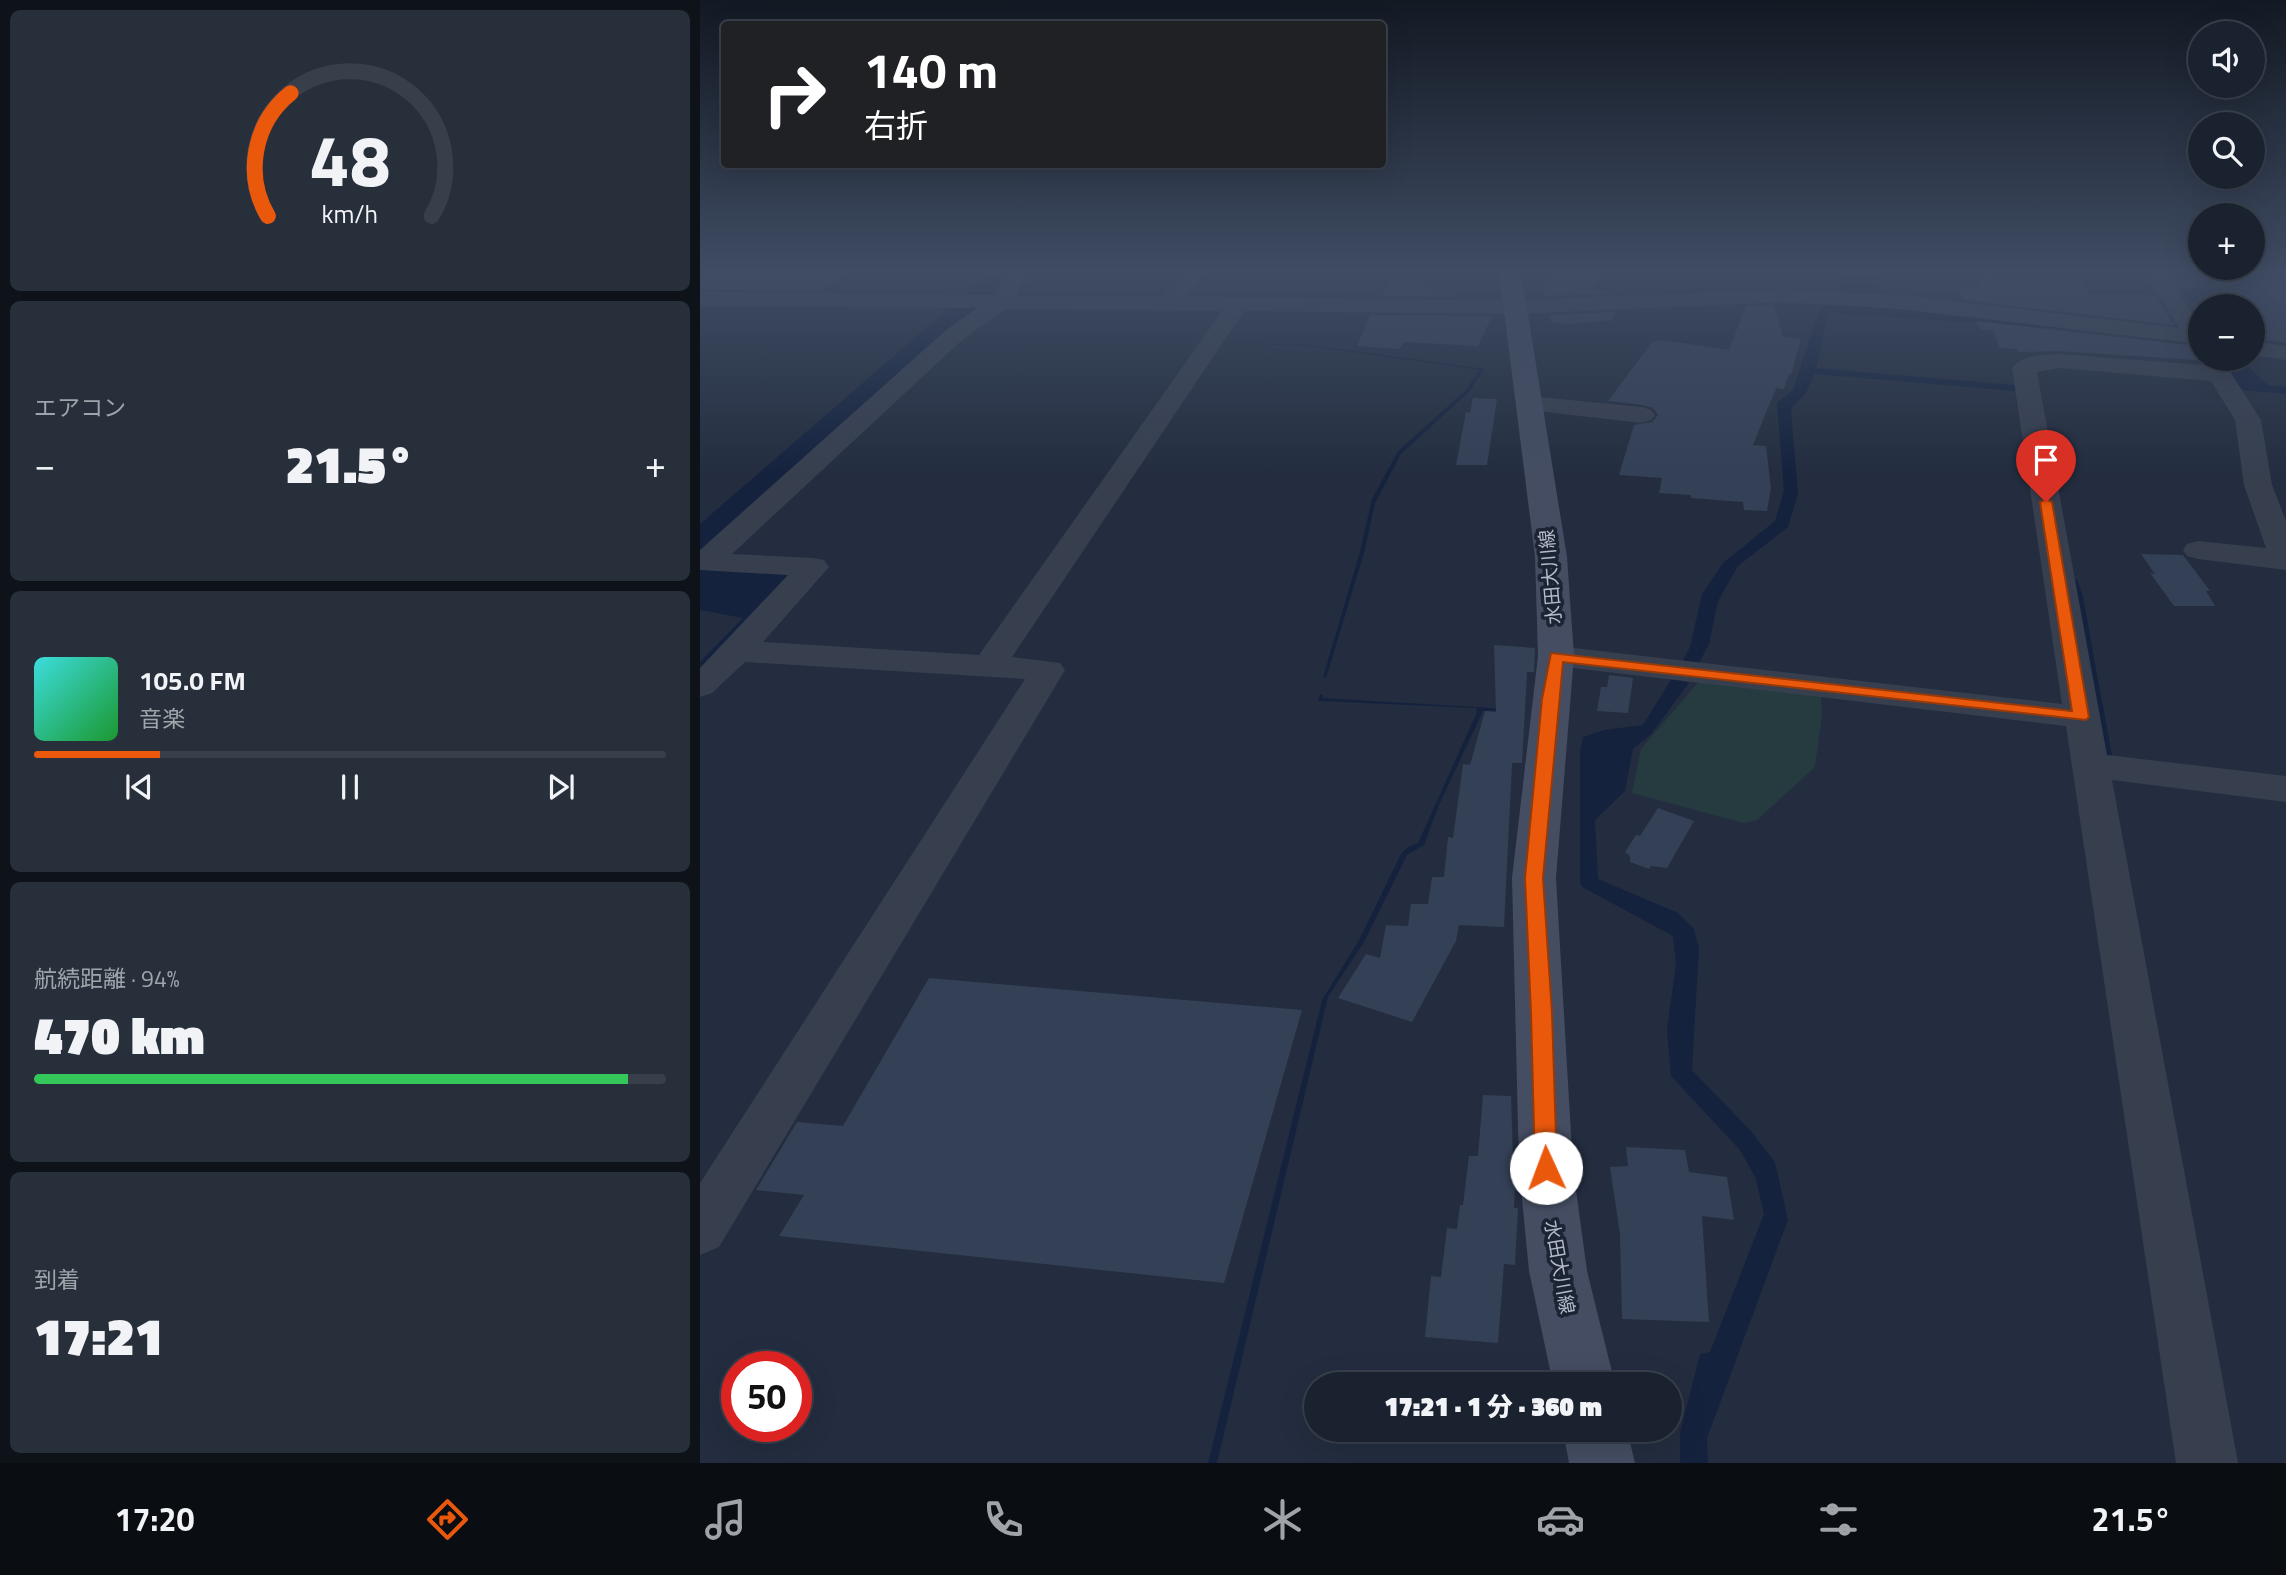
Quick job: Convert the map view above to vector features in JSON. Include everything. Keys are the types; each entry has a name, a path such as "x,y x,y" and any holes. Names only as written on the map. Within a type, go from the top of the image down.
{"main road":[{"name":"水田大川線","path":"1520,339 1551,557 1556,656 1534,878 1542,1013 1546,1168 1558,1272 1581,1372"},
{"path":"1597,1442 1602,1463"}],"street":[{"path":"700,686 813,567 705,562 949,339"},
{"path":"989,666 1213,339"},
{"path":"2265,350 2286,353"},
{"path":"2188,366 2058,361 2024,368 2207,1463"},
{"path":"2198,550 2286,560 2279,519 2258,485 2248,420 2217,371"},
{"path":"1530,404 1642,415"},
{"path":"700,1230 1048,670 735,651"},
{"path":"1556,656 2081,717"},
{"path":"2090,765 2286,789"}],"green space":[{"path":"1701,679 1821,694 1822,715 1815,767 1757,820 1744,823 1632,793 1641,749"}],"water":[{"path":"913,339 948,339 700,558 700,524"},
{"path":"1809,339 1822,339 1813,377 1805,394 1791,411 1798,494 1788,527 1738,566 1718,601 1709,644 1699,663 1683,660 1690,647 1702,594 1723,563 1775,521 1784,491 1777,403 1793,390"},
{"path":"2155,339 2185,339 2188,343"},
{"path":"1221,343 1310,345 1484,369 1469,392 1401,454 1375,503 1364,553 1326,678 1323,677 1360,552 1372,499 1398,451 1465,391 1480,370 1309,346"},
{"path":"2228,371 2253,371 2268,385 2286,387 2286,394 2240,390"},
{"path":"700,566 794,571 700,674 700,662 743,618 700,610"},
{"path":"1672,678 1689,683 1651,734 1633,749 1625,791 1595,820 1598,879 1678,913 1694,929 1699,948 1692,1070 1750,1130 1775,1162 1788,1220 1707,1438 1708,1463 1680,1463 1682,1425 1700,1354 1710,1352 1764,1214 1756,1179 1740,1150 1671,1076 1667,1030 1676,963 1673,936 1582,887 1580,883 1580,751 1583,737 1604,730 1643,725"},
{"path":"1320,694 1323,698 1526,710 1483,711 1439,805 1424,845 1407,855 1364,942 1328,997 1217,1463 1208,1463 1322,1000 1359,940 1401,854 1418,843 1477,712 1476,708 1318,701"}],"building":[{"path":"1360,339 1481,339 1478,346 1404,342 1399,349 1357,346"},
{"path":"1733,339 1801,339 1791,375 1789,374 1784,389 1776,388 1753,445 1766,446 1771,488 1767,511 1744,510 1743,502 1659,493 1662,478 1619,475 1634,425 1652,422 1658,415 1653,408 1643,405 1608,401 1652,342 1661,340 1729,350"},
{"path":"1997,339 2137,339 2188,345 2188,359 2058,351 2018,352 2016,349 2000,348"},
{"path":"2265,339 2286,339 2286,343 2265,340"},
{"path":"1473,398 1497,399 1487,465 1456,465 1466,412 1470,413"},
{"path":"2141,554 2183,555 2210,591 2206,591 2215,606 2174,606 2150,573 2155,574"},
{"path":"1494,645 1535,648 1534,672 1527,672 1522,763 1512,763 1504,927 1459,925 1456,941 1412,1022 1338,998 1366,954 1380,958 1386,925 1408,926 1411,904 1428,904 1432,877 1444,877 1448,837 1453,838 1463,764 1470,765 1485,711 1496,712"},
{"path":"1609,675 1633,678 1628,713 1597,711 1601,687 1607,687"},
{"path":"1658,808 1694,821 1667,868 1651,866 1649,869 1630,862 1630,856 1625,852 1636,835 1640,836"},
{"path":"929,978 1302,1010 1224,1283 779,1236 804,1195 756,1190 797,1122 843,1126"},
{"path":"1483,1095 1511,1096 1513,1159 1516,1159 1514,1208 1518,1208 1515,1265 1504,1264 1498,1343 1425,1337 1431,1276 1441,1277 1447,1228 1457,1229 1460,1205 1463,1205 1469,1156 1478,1156"},
{"path":"1626,1147 1685,1150 1689,1172 1727,1177 1734,1220 1702,1216 1709,1322 1622,1319 1620,1234 1610,1167 1628,1166"}],"waterway":[{"path":"1814,371 2015,388"},
{"path":"2074,583 2079,597 2099,708"},
{"path":"2098,706 2109,767"}],"route":[{"path":"1546,1168 1542,1013 1534,878 1556,656 2081,717 2046,502"}]}
